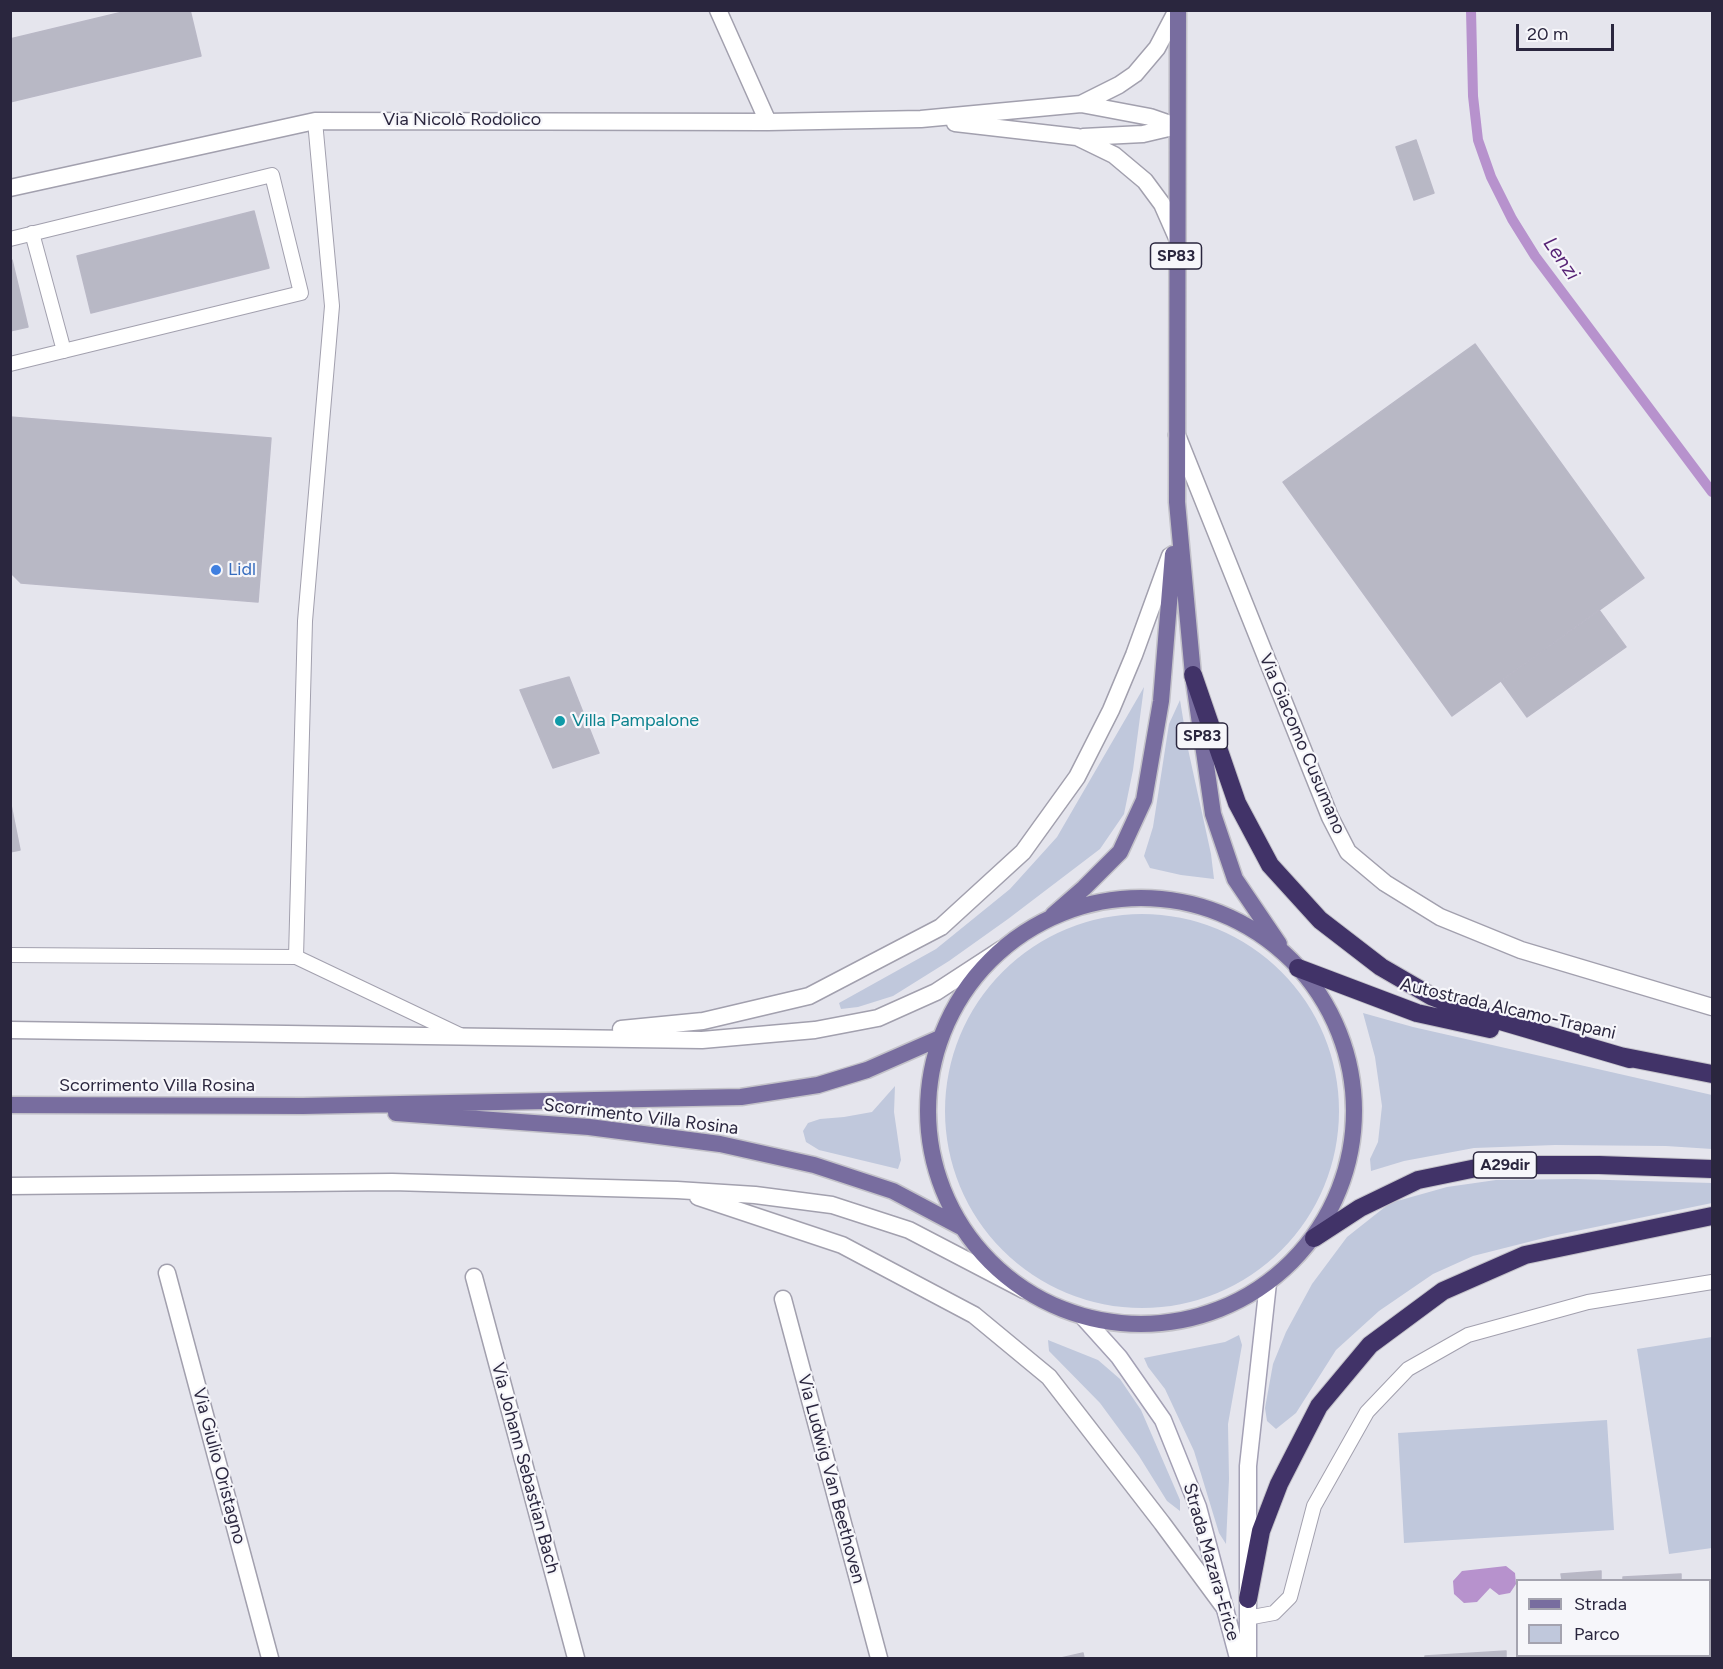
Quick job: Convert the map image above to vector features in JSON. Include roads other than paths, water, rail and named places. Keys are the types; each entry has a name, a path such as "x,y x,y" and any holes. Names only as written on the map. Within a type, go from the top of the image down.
{"highway":[{"path":"1193,675 1237,803 1270,865 1320,920 1381,967 1431,996 1480,1015 1630,1059"},
{"name":"Autostrada Alcamo-Trapani","path":"1298,968 1417,1013 1630,1059 1713,1074"},
{"name":"A29dir","path":"1314,1238 1360,1208 1418,1180 1491,1165 1713,1168"},
{"path":"1248,1599 1261,1531 1279,1484 1319,1406 1370,1345 1443,1291 1525,1255 1713,1216"}],"main road":[{"name":"SP83","path":"1177,10 1177,502 1193,675 1214,814 1235,879 1285,952"},
{"name":"SP83","path":"1047,920 1084,888 1120,852 1144,800 1161,701 1177,502"},
{"path":"1107,900 1170,900 1232,917 1285,952 1325,1000 1349,1058 1356,1121 1344,1182 1314,1238 1268,1283 1211,1313 1147,1325 1083,1317 1024,1290 989,1262 961,1227 934,1167 927,1102 940,1038 965,990 1002,949 1047,920 1107,900"},
{"name":"Scorrimento Villa Rosina","path":"10,1105 303,1106 741,1097 818,1085 867,1070 940,1038"},
{"name":"Scorrimento Villa Rosina","path":"303,1106 590,1127 720,1144 813,1165 893,1191 961,1227"}],"street":[{"path":"718,10 768,122"},
{"name":"Via Nicolò Rodolico","path":"1081,104 1119,86 1135,74 1157,48 1177,10"},
{"name":"Via Nicolò Rodolico","path":"10,188 315,121 768,122 921,119 1081,104 1150,117 1177,126"},
{"name":"Via Nicolò Rodolico","path":"921,119 1077,137 1143,134 1177,126"},
{"name":"Via Nicolò Rodolico","path":"1077,137 1114,155 1145,181 1162,204 1177,238"},
{"name":"Via Giacomo Cusumano","path":"1176,431 1330,817 1348,852 1384,883 1440,917 1521,950 1713,1007"},
{"path":"539,1037 704,1021 809,996 941,927 1023,852 1077,777 1111,710 1134,655 1173,546"},
{"path":"10,1030 702,1040 815,1030 878,1018 936,992 1002,949"},
{"path":"10,1186 392,1182 677,1190 754,1195 832,1205 909,1230 1024,1290"},
{"path":"677,1190 842,1245 974,1315 1049,1377 1226,1610"},
{"name":"Via Giulio Oristagno","path":"167,1273 270,1659"},
{"name":"Via Johann Sebastian Bach","path":"474,1277 576,1659"},
{"name":"Strada Mazara-Erice","path":"1248,1659 1248,1466 1268,1283"},
{"name":"Via Ludwig Van Beethoven","path":"783,1299 879,1659"},
{"name":"Strada Mazara-Erice","path":"1083,1317 1119,1357 1163,1420 1198,1507 1238,1659"}],"lane":[{"path":"296,957 305,621 332,306 315,121"},
{"path":"10,239 272,175 301,292 10,364"},
{"path":"32,233 64,351"},
{"path":"10,955 296,957 460,1035"},
{"path":"1247,1618 1274,1613 1290,1597 1314,1506 1367,1412 1408,1369 1468,1335 1588,1302 1713,1282"}],"waterway":[{"name":"Lenzi","path":"1471,10 1473,96 1478,140 1491,177 1512,219 1535,256 1712,492"}],"place":[{"name":"Lidl","path":"216,570"},
{"name":"Villa Pampalone","path":"560,721"}]}
